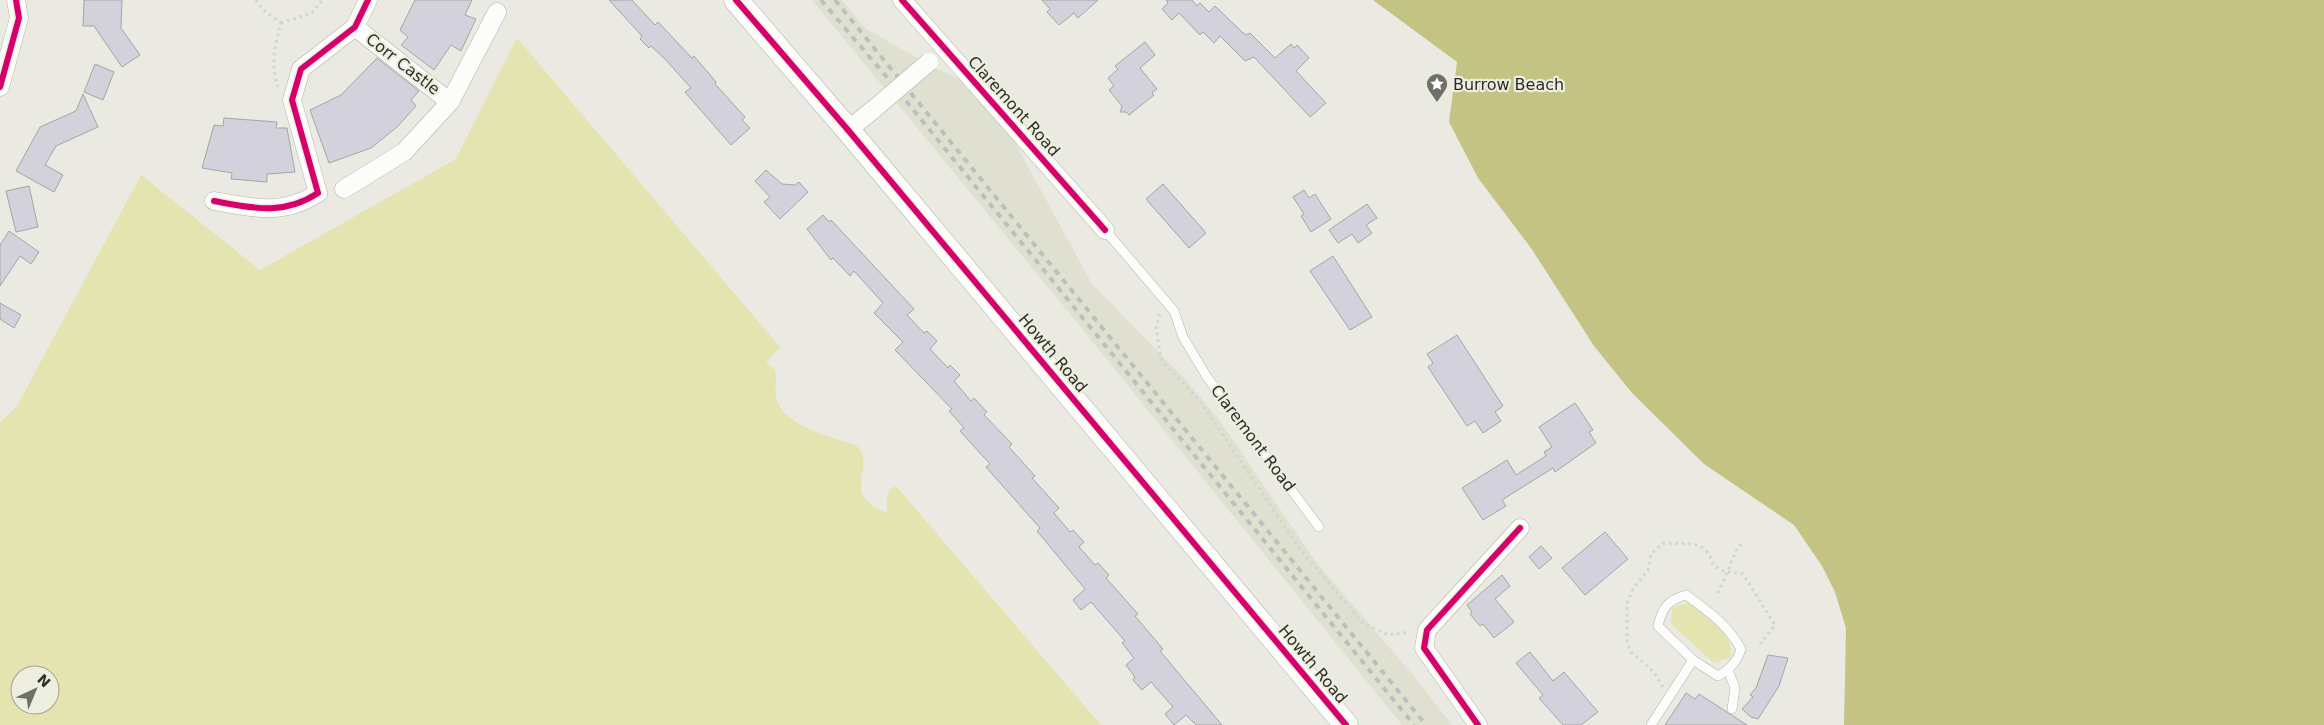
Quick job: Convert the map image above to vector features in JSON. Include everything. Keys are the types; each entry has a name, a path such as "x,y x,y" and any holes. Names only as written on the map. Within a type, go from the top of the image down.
{"main road":[{"name":"Howth Road","path":"736,0 848,130 1346,725"}],"street":[{"path":"0,88 19,18 16,0"},
{"name":"Corr Castle","path":"214,200 261,210 304,202 318,193 292,100 301,69 355,27 368,0"},
{"name":"Claremont Road","path":"902,0 1105,230"},
{"name":"Corr Castle","path":"344,189 404,152 450,102 497,12"},
{"name":"Corr Castle","path":"355,27 450,102"},
{"path":"848,130 944,48"},
{"path":"1478,725 1424,648 1426,630 1520,528"}],"lane":[{"name":"Claremont Road","path":"1105,230 1174,310 1183,337 1207,377 1319,527"},
{"path":"1686,595 1708,610 1732,632 1741,649 1738,659 1728,670 1718,676 1693,660 1658,626 1661,611 1672,599 1686,595"},
{"path":"1651,725 1693,660"},
{"path":"1728,670 1735,688 1732,709"}],"path":[{"path":"281,23 312,13 322,0"},
{"path":"1165,299 1156,326 1161,360 1197,398 1211,417 1300,549 1362,622 1388,634 1426,630"},
{"path":"1718,593 1737,549 1742,544"}],"shaded area":[{"path":"812,0 842,0 865,28 933,67 966,82 1008,130 1092,284 1187,381 1220,421 1315,561 1414,676 1452,725 1402,725 1088,336"},
{"path":"1373,0 2324,0 2324,725 1844,725 1846,628 1835,592 1822,566 1794,525 1704,464 1632,393 1594,346 1531,248 1478,178 1449,122 1457,62"},
{"path":"517,38 780,347 766,362 775,370 776,397 781,409 789,417 810,429 855,445 863,456 861,484 866,500 887,513 887,497 890,489 896,486 1101,725 0,725 0,423 17,406 141,175 260,270 456,159"},
{"path":"1688,603 1711,620 1725,634 1731,650 1730,658 1714,663 1671,624 1672,610 1676,606"}],"building":[{"path":"84,0 122,0 121,28 140,55 122,67 94,26 83,26"},
{"path":"415,0 472,0 465,15 476,19 461,51 451,45 434,70 401,45 408,37 400,30"},
{"path":"609,0 632,0 655,25 658,22 692,58 694,56 716,82 715,84 745,117 742,120 750,128 731,145 685,92 691,88 665,59 640,39 642,36"},
{"path":"1042,0 1098,0 1078,18 1074,13 1059,25 1047,12 1050,9"},
{"path":"1166,0 1192,0 1197,6 1200,3 1209,12 1215,6 1243,33 1247,35 1250,33 1275,58 1291,44 1294,48 1297,45 1309,58 1296,71 1326,103 1310,117 1254,57 1245,61 1220,36 1214,43 1203,32 1200,35 1179,13 1172,20 1162,9 1168,3"},
{"path":"1145,42 1155,55 1140,68 1157,89 1152,93 1154,95 1129,115 1126,112 1120,112 1122,106 1109,90 1114,86 1108,78 1118,69 1115,66"},
{"path":"377,58 419,91 411,100 416,106 397,127 371,148 329,163 310,110 341,95"},
{"path":"95,64 114,72 103,100 84,92"},
{"path":"83,94 98,127 56,146 45,165 63,175 54,192 16,171 40,127 76,111"},
{"path":"224,118 277,122 276,128 287,128 295,172 267,174 267,182 231,179 232,173 202,168 214,125 223,126"},
{"path":"766,170 782,184 795,185 799,182 808,192 780,219 764,202 770,197 755,181"},
{"path":"1163,184 1206,233 1189,248 1146,199"},
{"path":"29,186 38,227 16,232 6,191"},
{"path":"1304,190 1309,198 1315,194 1331,219 1311,232 1301,216 1304,214 1293,197"},
{"path":"1367,204 1377,218 1366,225 1372,233 1358,243 1352,234 1338,243 1329,230"},
{"path":"823,215 829,222 831,220 914,309 907,315 924,333 927,331 937,341 930,349 948,368 950,365 960,375 954,381 971,401 974,398 987,412 984,415 1012,444 1009,447 1035,476 1032,478 1059,508 1054,513 1070,532 1073,530 1084,542 1079,547 1095,565 1098,563 1109,575 1106,578 1138,614 1135,616 1163,649 1160,651 1222,725 1196,725 1186,715 1174,725 1165,714 1173,707 1151,682 1142,690 1133,680 1135,677 1126,665 1134,658 1122,643 1125,641 1091,602 1081,610 1073,600 1085,589 1037,531 1040,528 986,467 990,464 960,431 964,428 949,411 952,409 895,350 903,342 874,313 883,303 854,271 850,276 833,258 831,260 807,229"},
{"path":"9,231 39,252 31,264 20,256 0,286 0,245"},
{"path":"1333,256 1372,317 1350,330 1310,271"},
{"path":"0,303 21,315 14,328 0,319"},
{"path":"1457,335 1503,406 1495,412 1501,421 1483,433 1475,421 1467,426 1428,367 1433,363 1427,354"},
{"path":"1575,403 1593,430 1589,432 1596,443 1555,472 1553,468 1502,500 1506,506 1483,520 1462,488 1507,460 1516,475 1546,456 1544,452 1552,447 1539,427"},
{"path":"1605,532 1628,559 1585,595 1562,568"},
{"path":"1541,546 1552,558 1539,569 1529,557"},
{"path":"1502,575 1510,586 1495,599 1514,622 1494,638 1483,624 1480,626 1470,614 1472,612 1467,605"},
{"path":"1530,652 1553,681 1564,672 1598,712 1581,725 1563,725 1539,698 1543,695 1516,663"},
{"path":"1768,655 1788,658 1779,686 1758,719 1751,717 1742,709 1753,697 1750,695 1756,688"},
{"path":"1686,693 1695,699 1699,694 1747,725 1665,725"}],"railway":[{"path":"821,0 885,75 1414,725"},
{"path":"835,0 1426,725"}],"cycle path":[{"path":"0,87 19,18 16,0"},
{"path":"214,201 254,208 267,208 292,205 318,193 292,100 301,69 355,27 368,0"},
{"path":"736,0 848,130 1346,725"},
{"path":"902,0 1105,230"},
{"path":"1478,725 1424,648 1427,630 1520,528"}],"place":[{"name":"Burrow Beach","path":"1437,103"}]}
